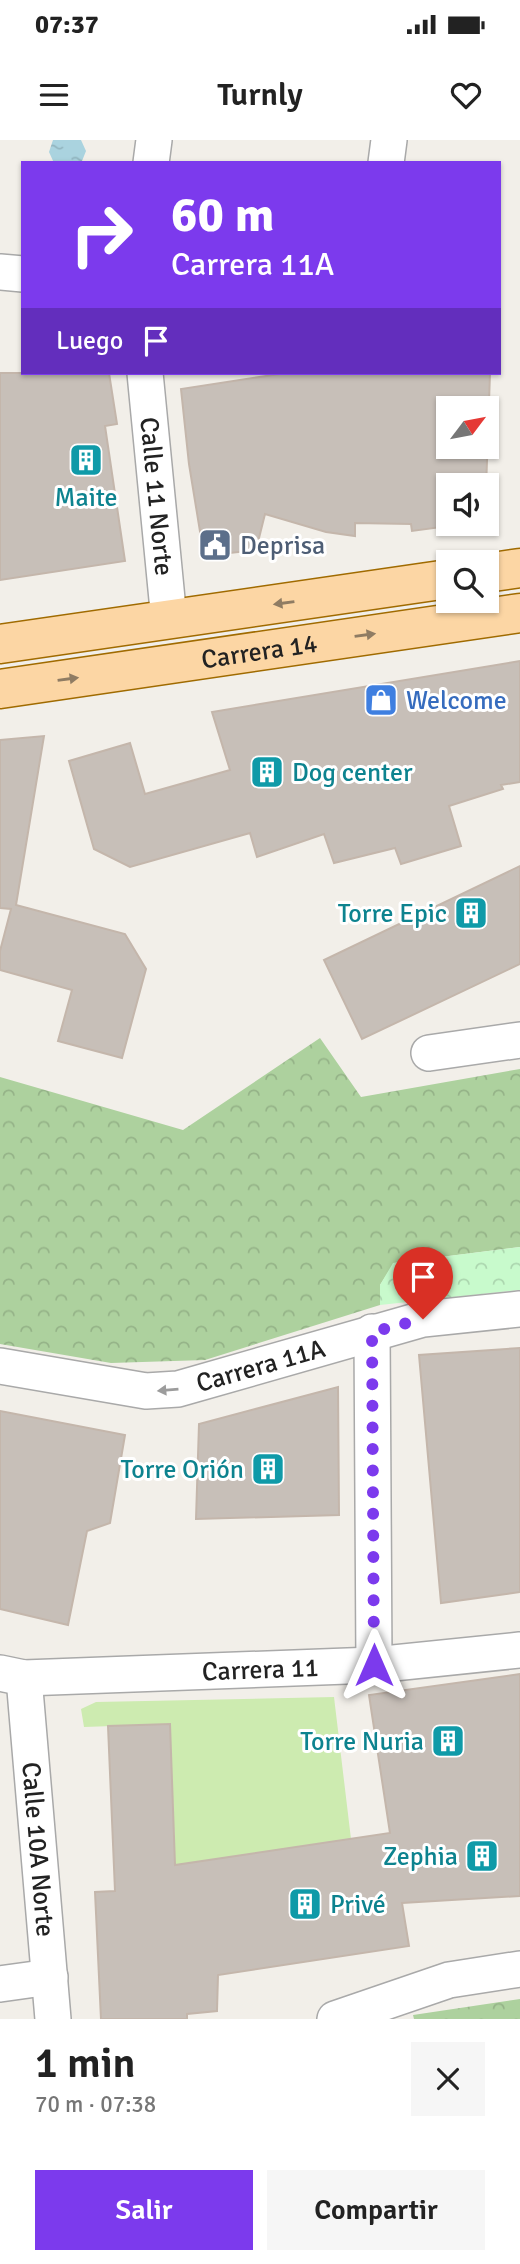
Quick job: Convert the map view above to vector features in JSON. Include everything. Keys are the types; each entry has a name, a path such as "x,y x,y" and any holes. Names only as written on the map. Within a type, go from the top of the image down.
{"main road":[{"path":"499,571 520,567"},
{"name":"Carrera 14","path":"0,644 436,581"},
{"name":"Carrera 14","path":"0,689 520,613"}],"street":[{"path":"152,161 154,140"},
{"path":"386,161 389,140"},
{"path":"0,272 21,274"},
{"name":"Calle 11 Norte","path":"145,375 169,620"},
{"path":"429,1053 520,1040"},
{"name":"Carrera 11A","path":"0,1366 146,1391 178,1389 423,1319 520,1310"},
{"path":"372,1332 374,1665"},
{"name":"Carrera 11","path":"12,1676 374,1665 520,1650"},
{"name":"Calle 10A Norte","path":"12,1676 53,2019"},
{"path":"335,2019 449,1980 520,1969"},
{"path":"5,1983 50,1977"}],"green space":[{"path":"320,1038 361,1097 520,1069 520,1247 394,1263 380,1285 380,1305 205,1360 111,1363 0,1344 0,1077 183,1130"},
{"path":"520,1247 520,1290 380,1305 380,1285 393,1263"},
{"path":"334,1697 351,1839 161,1867 175,1852 170,1724 84,1727 81,1709 96,1702"},
{"path":"520,1999 520,2019 414,2019 413,2015"}],"water":[{"path":"53,140 81,140 86,151 82,161 53,161 49,152"}],"building":[{"path":"0,373 109,375 117,424 105,426 125,561 0,580"},
{"path":"273,375 490,375 489,396 436,396 436,459 487,459 487,473 436,473 436,528 412,531 411,524 355,523 355,536 326,532 265,514 256,550 204,556 189,464 181,389"},
{"path":"520,661 520,782 501,785 503,789 449,806 461,846 401,864 395,848 334,863 324,834 257,857 250,833 130,867 94,849 69,761 130,743 145,794 230,770 212,712"},
{"path":"44,736 16,905 125,934 146,969 122,1058 58,1041 72,990 0,970 0,951 11,909 0,908 0,740"},
{"name":"Torre Epic","path":"520,866 520,964 362,1039 324,960"},
{"path":"520,1348 520,1592 441,1603 419,1355"},
{"name":"Torre Orión","path":"338,1387 339,1515 196,1519 199,1424"},
{"path":"0,1411 125,1435 110,1523 87,1531 68,1625 0,1609"},
{"path":"520,1674 520,1896 402,1903 409,1946 218,1975 217,2011 187,2014 187,2019 101,2019 95,1892 115,1891 108,1726 170,1724 175,1865 390,1833 369,1695"}],"place":[{"name":"Maite","path":"86,460"},
{"name":"Deprisa","path":"215,545"},
{"name":"Welcome","path":"381,700"},
{"name":"Dog center","path":"267,772"},
{"name":"Torre Epic","path":"471,913"},
{"name":"Torre Orión","path":"268,1469"},
{"name":"Torre Nuria","path":"448,1741"},
{"name":"Zephia","path":"482,1856"},
{"name":"Privé","path":"305,1904"}],"route":[{"path":"374,1665 372,1332 423,1319"}]}
